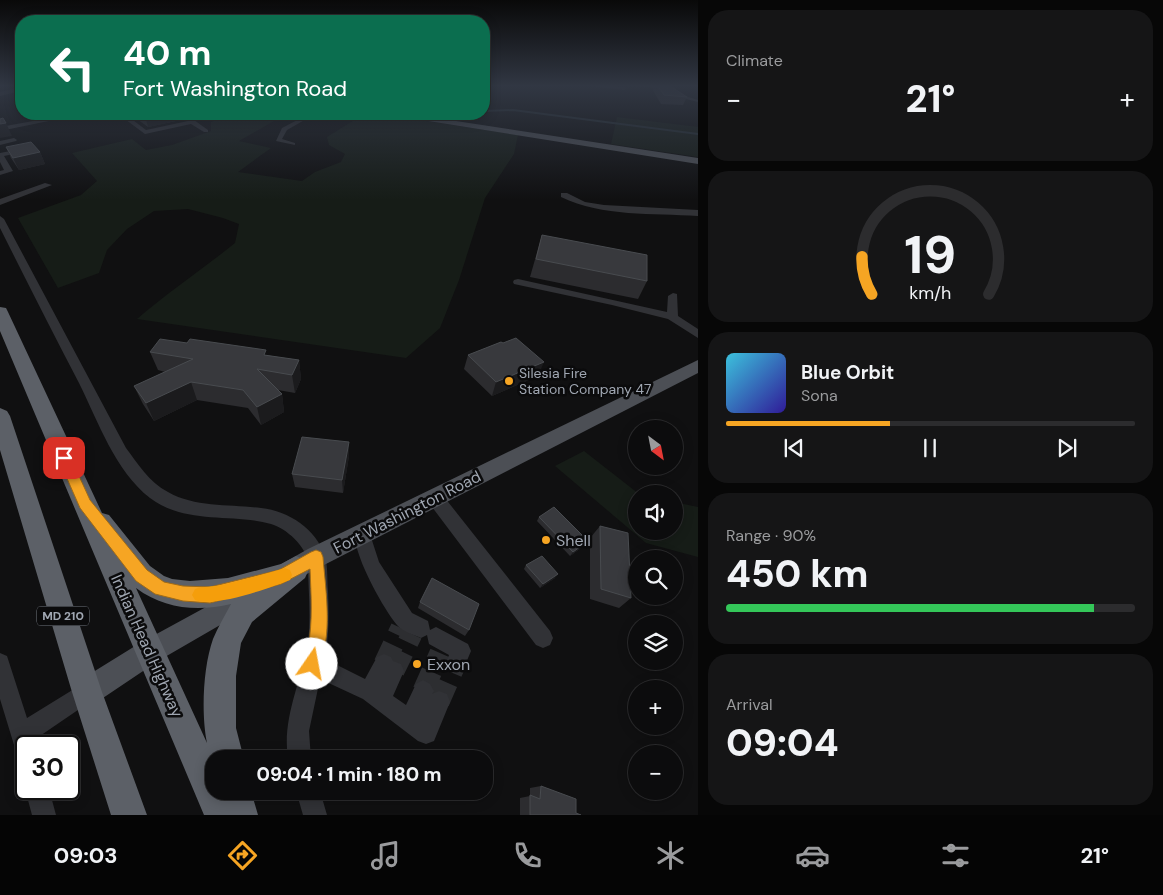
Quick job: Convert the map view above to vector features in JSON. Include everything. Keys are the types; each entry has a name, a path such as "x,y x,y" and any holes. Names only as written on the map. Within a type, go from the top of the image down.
{"highway":[{"name":"Indian Head Highway","path":"0,312 222,815"},
{"name":"MD 210","path":"0,416 87,692 129,815"},
{"path":"85,504 142,575 161,588 183,594 210,595 298,568"},
{"path":"225,750 220,728 221,676 227,640 242,612 298,568"},
{"path":"236,800 240,815"}],"main road":[{"path":"461,124 698,161"},
{"name":"Fort Washington Road","path":"87,692 149,652 298,568 698,366"}],"street":[{"path":"0,129 26,124"},
{"path":"134,124 145,132 179,124"},
{"path":"196,124 206,132"},
{"path":"293,144 278,140 284,130 294,124"},
{"path":"0,143 14,140"},
{"path":"0,173 9,171 0,155 30,149"},
{"path":"0,202 48,185"},
{"path":"564,195 583,204 604,208 698,213"},
{"path":"0,219 121,452 136,474 149,488 166,500 191,508 270,516 286,522 300,533 298,568 320,609 317,647 298,722 298,750"},
{"path":"673,296 672,317 698,334"},
{"path":"435,498 543,638"},
{"path":"362,534 371,566 426,637"},
{"path":"0,663 22,735"},
{"path":"312,664 375,696 426,733 431,697"},
{"path":"375,696 389,668"},
{"name":"Fort Washington Road","path":"34,735 87,692"},
{"path":"40,800 44,815"},
{"path":"311,800 315,815"}],"lane":[{"path":"518,282 613,302 672,317"}],"shaded area":[{"path":"211,124 269,124 239,141 271,148 238,172 302,181 315,172 341,162 345,154 329,145 327,137 348,124 446,124 518,135 514,154 485,198 459,280 440,328 406,358 137,319 235,243 239,224 188,209 154,211 127,229 107,250 99,273 58,288 18,218 81,195 97,181 72,153 132,139 146,150 172,145 211,131"},
{"path":"615,124 674,124 698,127 698,157 611,144"},
{"path":"584,451 628,485 628,528 555,466"},
{"path":"683,504 698,507 698,557 683,553 683,550 672,550 646,543 642,540 683,540"}],"building":[{"path":"31,142 40,152 13,158 6,147"},
{"path":"542,235 647,255 647,281 536,259"},
{"path":"516,338 544,362 496,382 468,355 501,342"},
{"path":"160,339 187,343 190,339 266,350 264,355 299,360 292,375 257,369 282,394 257,407 243,390 191,382 146,403 134,386 193,359 150,352"},
{"path":"302,437 349,442 342,480 292,474"},
{"path":"554,507 588,541 573,552 539,517"},
{"path":"600,526 628,533 629,550 628,597 601,589"},
{"path":"542,556 558,574 543,584 526,565"},
{"path":"432,578 479,604 469,630 420,602"},
{"path":"541,786 576,799 576,813 581,815 530,815 530,795 540,799"}],"waterway":[{"path":"621,124 698,134"}],"tunnel":[{"path":"384,664 401,628"},
{"path":"394,671 412,634"},
{"path":"423,691 440,653"},
{"path":"439,702 456,663"}],"slow traffic":[{"path":"200,595 210,595 246,587 285,575"}],"place":[{"name":"Silesia Fire Station Company 47","path":"509,381"},
{"name":"Shell","path":"546,540"},
{"name":"Exxon","path":"417,664"}],"route":[{"path":"64,458 85,504 142,575 161,588 183,594 210,595 281,577 316,557 320,609 317,647 312,664"}]}
